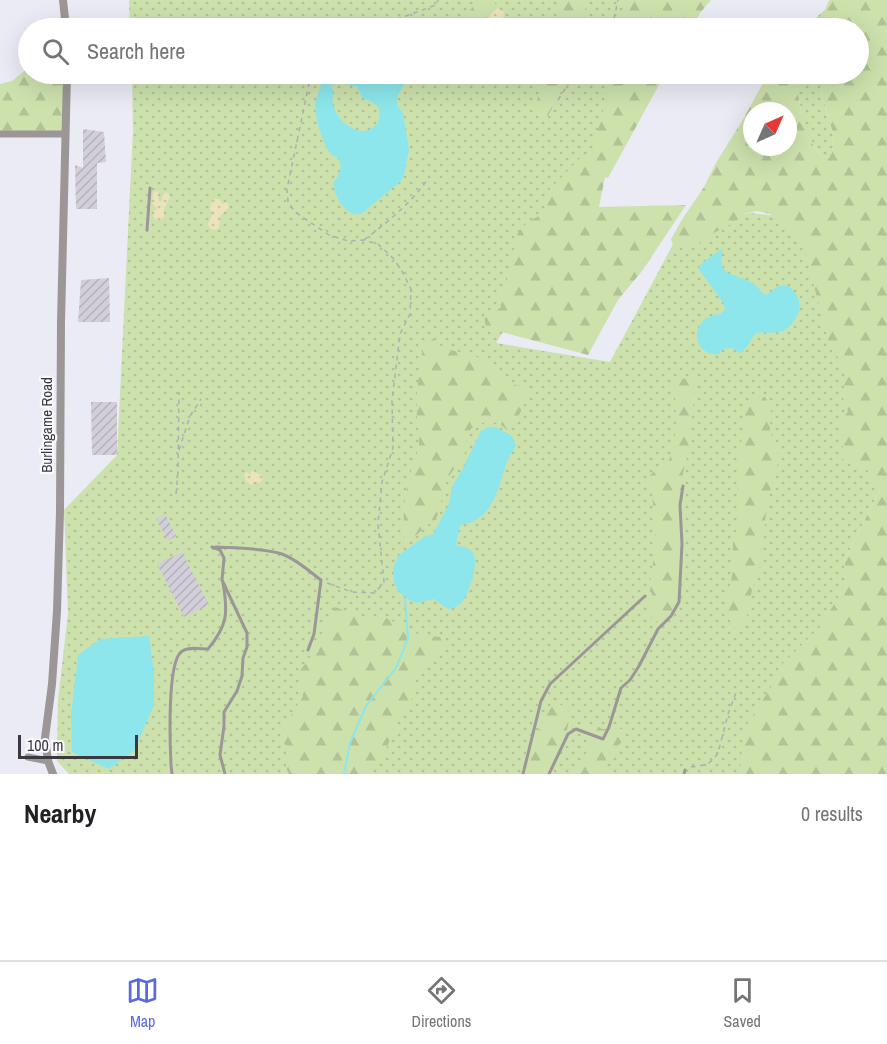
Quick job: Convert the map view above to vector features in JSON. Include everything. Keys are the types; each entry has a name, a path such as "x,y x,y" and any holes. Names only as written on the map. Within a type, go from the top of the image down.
{"street":[{"path":"63,0 65,18"},
{"name":"Burlingame Road","path":"54,774 48,761 45,738 52,684 57,611 67,84"},
{"path":"0,134 65,134"},
{"path":"28,758 48,761"}],"lane":[{"path":"147,230 150,188"},
{"path":"549,774 568,734 576,729 603,739 621,688 630,680 658,629 671,616 679,602 680,506 683,486"},
{"path":"172,774 170,701 176,660 180,652 188,648 196,650 208,648 220,635 226,616 222,580 224,558 220,550 212,547 281,554 321,580 314,634 308,650"},
{"path":"222,580 247,633 242,676 237,691 224,712 220,755 225,774"},
{"path":"523,774 541,701 550,684 645,596"}],"path":[{"path":"400,18 436,5 438,0"},
{"path":"614,18 618,0"},
{"path":"309,84 287,189 288,202 295,212 329,235 348,241 363,240 378,244 394,259 411,289 410,314 400,334 392,401 393,447 382,482 378,524 384,582 375,593 352,592 321,580"},
{"path":"558,100 568,84"},
{"path":"363,240 393,219 418,194 428,179"},
{"path":"176,494 179,392"},
{"path":"178,453 190,416 201,399"},
{"path":"684,772 692,766 704,766 714,758 721,745 728,714 737,690"}],"green space":[{"path":"129,0 676,0 668,18 130,18"},
{"path":"477,0 497,0 487,18 465,18"},
{"path":"563,0 588,0 585,18 556,18"},
{"path":"625,0 711,0 697,18 625,18"},
{"path":"829,0 887,0 887,774 740,774 743,731 773,684 779,667 821,626 846,584 844,561 880,490 868,471 842,459 843,443 840,424 848,411 843,398 845,376 840,360 830,348 804,247 794,232 770,214 757,211 744,214 696,246 673,246 671,239 743,119 743,156 797,156 797,102 753,102 762,84 794,84 807,133 822,157 829,158 833,138 820,84 869,84 869,18 829,18 825,10"},
{"path":"825,10 829,18 816,18"},
{"path":"18,76 18,84 67,84 66,133 0,133 0,84 12,81"},
{"path":"132,84 636,84 572,220 496,343 610,362 684,224 751,213 797,218 880,490 844,561 851,637 745,774 69,774 57,761 58,700 68,613 64,510 117,455 133,130"},
{"path":"541,84 565,84 547,118 535,106"},
{"path":"610,84 660,84 608,178 605,177 599,207 686,205 642,271 618,300 588,355 486,328 484,316 492,310 501,308 498,292 509,275 518,233 530,221 546,213 548,191 583,155 589,158"},
{"path":"794,84 820,84 833,138 829,158 822,157 807,133"},
{"path":"428,334 439,345 474,355 514,384 531,391 516,421 508,431 499,423 488,422 476,424 470,430 466,438 465,453 447,479 437,517 405,545 405,501 419,444 417,407 419,374 422,352"},
{"path":"694,375 694,399 678,510 679,594 675,608 661,622 655,621 648,612 652,594 651,574 656,546 652,492 648,480 650,475 669,460 674,448 676,424 675,394 672,383"},
{"path":"765,397 771,407 770,431 778,451 778,463 767,502 761,563 752,590 746,620 741,628 734,628 728,617 727,603 732,575 733,542 739,521 737,470 747,402"},
{"path":"335,607 362,616 380,615 420,635 440,637 444,643 443,649 428,660 418,672 409,710 400,717 383,756 369,774 289,774 286,768 286,746 280,736 303,697 299,672 309,659"},
{"path":"559,704 567,708 568,724 563,742 548,774 522,774 527,750 538,733 548,710"},
{"path":"585,722 602,729 622,729 624,740 606,757 606,774 576,774 592,740 581,729 582,723"}],"sand":[{"path":"498,8 504,12 503,18 489,18"},
{"path":"155,191 159,193 160,202 166,192 170,196 164,208 164,217 159,220 153,215 153,211 158,209 152,203"},
{"path":"220,199 222,204 227,202 229,207 220,216 219,228 215,230 208,224 213,213 210,209 212,200"},
{"path":"254,470 263,478 260,483 256,482 251,485 246,481 244,475 246,472 251,475"}],"water":[{"path":"321,84 329,84 333,85 332,98 335,111 344,122 356,130 363,131 377,125 380,116 379,108 363,99 357,87 346,84 404,84 398,95 397,105 403,113 409,150 401,181 361,214 345,209 338,199 333,183 341,167 337,157 333,156 326,147 315,111"},
{"path":"723,249 722,265 728,273 752,283 766,295 778,286 788,286 795,293 800,305 798,314 788,328 778,332 756,333 741,353 731,348 722,349 719,354 710,353 703,350 697,337 702,322 720,314 725,309 724,304 698,268"},
{"path":"487,427 496,427 512,436 516,446 508,460 497,493 487,510 471,522 460,525 456,545 470,549 475,557 469,589 461,603 451,609 434,599 416,603 397,590 393,568 398,556 424,537 433,534 449,504 452,487 481,431"},
{"path":"149,636 154,673 154,705 134,751 109,769 72,752 71,715 78,655 100,639"}],"building":[{"path":"83,129 104,132 106,162 97,163 97,209 76,209 75,165 83,168"},
{"path":"109,278 110,322 78,322 81,280"},
{"path":"91,402 117,402 117,455 92,455"},
{"path":"165,514 176,536 168,541 156,519"},
{"path":"182,552 209,605 184,617 157,564"}],"waterway":[{"path":"344,774 350,743 366,706 396,668 408,638 405,599"}]}
